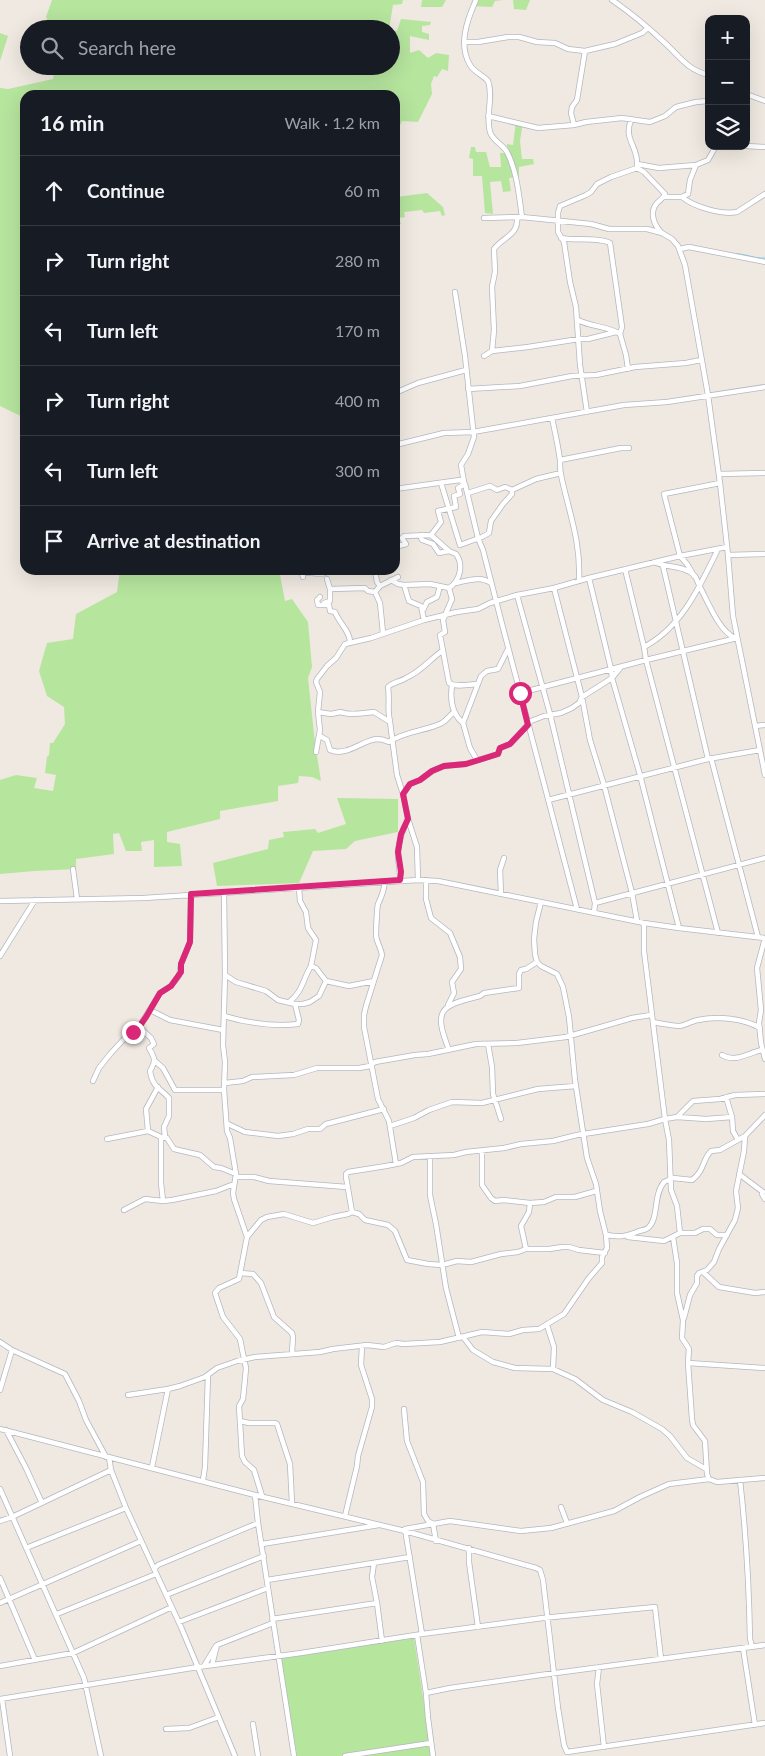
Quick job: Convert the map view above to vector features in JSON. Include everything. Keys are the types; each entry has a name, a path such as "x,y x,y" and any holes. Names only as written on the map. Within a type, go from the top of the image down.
{"street":[{"path":"476,0 470,13 464,42 469,64 485,77 490,86 488,116 491,135 506,150 512,164 520,217 516,228 494,249 496,272 492,287 494,330 492,351"},
{"path":"612,0 648,28 689,67 705,74"},
{"path":"464,42 519,37 537,42 555,43 568,49 585,51 615,44 642,33 648,28"},
{"path":"574,125 571,113 572,107 577,100 585,51"},
{"path":"750,95 765,101"},
{"path":"488,116 538,128 574,125 616,118 645,122 656,121 676,107 705,101"},
{"path":"631,120 628,136 638,158 637,166"},
{"path":"750,146 765,147"},
{"path":"587,412 578,320 564,242 558,232 560,206 591,192 596,184 637,166 659,168 696,165 708,160 714,150"},
{"path":"682,197 689,192 690,180 696,165"},
{"path":"637,166 653,184 663,191 664,197"},
{"path":"662,233 654,223 653,215 655,206 664,197 682,197 693,204 710,210 733,213 765,194"},
{"path":"484,218 520,217 591,224 609,228 647,229 662,233 672,239 680,249 687,273 708,395 719,474 728,555 731,606 736,638 742,659 765,775"},
{"path":"484,356 492,351 579,338 588,339 618,333 622,327 610,243 605,240 561,238"},
{"path":"680,249 689,248 765,262"},
{"path":"455,292 474,437 461,465 464,483 509,648 576,910"},
{"path":"578,320 618,333"},
{"path":"618,333 626,355 628,369"},
{"path":"468,389 520,386 583,375 596,375 701,360"},
{"path":"400,390 418,383 466,370"},
{"path":"400,444 444,433 473,432 624,405 667,402 765,387"},
{"path":"552,418 561,474 576,534 580,564 579,580"},
{"path":"560,460 629,448"},
{"path":"719,474 765,473"},
{"path":"468,493 490,486 497,490 505,487 512,490 536,479 561,474"},
{"path":"400,488 460,480 464,483"},
{"path":"441,483 460,545 461,571 456,583"},
{"path":"431,535 441,522 438,511 456,508 454,496 460,494 458,488 464,483"},
{"path":"720,483 664,494 680,556 706,595 714,615 730,635 736,638"},
{"path":"460,545 490,532 491,522 512,494 512,490"},
{"path":"420,535 422,540 433,544 439,553 448,551"},
{"path":"400,546 406,544 402,538 404,536 431,535 448,551 459,556"},
{"path":"316,752 320,736 318,712 320,692 316,682 318,676 336,658 342,647 350,642 371,638 446,614 478,609 496,601 518,595 554,588 579,580 680,556 727,548"},
{"path":"644,647 664,634 676,621 700,587 718,549"},
{"path":"728,555 765,554"},
{"path":"654,562 663,566 681,568 694,576"},
{"path":"663,566 681,651 758,937"},
{"path":"625,569 673,767 718,933"},
{"path":"376,575 380,586"},
{"path":"375,592 380,586 398,577"},
{"path":"391,580 404,585 430,584 449,588 456,583 478,578 485,579 491,584"},
{"path":"589,578 612,678 640,775 679,928"},
{"path":"324,605 324,603 330,601 328,579"},
{"path":"404,585 409,601 422,606 424,620"},
{"path":"423,610 428,602 437,597 440,586"},
{"path":"330,588 365,588 368,591 375,592"},
{"path":"449,588 452,599 443,620 445,632 440,636 442,651 446,675 449,683 452,685 451,698 454,712 463,723 470,748 477,760"},
{"path":"554,588 582,697 590,740 604,785 632,894 637,921"},
{"path":"375,592 380,603 383,633"},
{"path":"518,595 541,687 550,714 595,903 594,913"},
{"path":"320,597 317,600 318,605 329,605 330,611 336,612 337,618 350,635 350,642"},
{"path":"520,693 736,638"},
{"path":"463,723 482,676 487,671 498,669 509,648"},
{"path":"418,880 417,847 397,775 388,714 390,702 388,687 392,683 424,668 442,651"},
{"path":"403,794 410,784 420,780 432,771 444,766 466,764 498,754 500,748 510,744 531,721 572,708 579,703 582,697 612,678 621,667"},
{"path":"452,685 478,684"},
{"path":"318,712 330,714 341,712 345,714 356,713 360,715 374,712 390,722"},
{"path":"320,736 327,740 330,750 333,752 360,746 370,740 379,738 389,742 443,722 454,712"},
{"path":"755,726 765,725"},
{"path":"548,800 673,767 760,750"},
{"path":"400,880 401,872 398,852 401,834 408,819"},
{"path":"500,894 500,870 504,858"},
{"path":"595,903 765,858"},
{"path":"73,869 78,899"},
{"path":"0,901 144,898 400,880 426,880 637,921 765,938 757,968 761,1010 759,1025 765,1059"},
{"path":"426,880 426,899 431,918 450,933 461,961 460,969 452,982 454,993 440,1020 442,1032 449,1050"},
{"path":"385,882 377,906 378,917 376,922 376,936 382,955 364,1015 365,1037 378,1099 390,1126 396,1164"},
{"path":"292,1003 304,984 311,966 316,940 308,928 306,912 300,901 298,888"},
{"path":"224,893 224,1090 236,1175 234,1199 247,1237"},
{"path":"93,1081 99,1068 111,1053 139,1027 160,993 171,986 181,972 181,964 190,942 191,894"},
{"path":"0,956 35,900"},
{"path":"128,1395 168,1389 208,1375 218,1368 244,1359 362,1346 384,1347 396,1343 440,1342 487,1332 509,1334 539,1329 564,1314 602,1263 606,1235 596,1184 587,1158 576,1086 569,1017 560,977 537,962 534,939 541,902"},
{"path":"644,922 643,936 651,1015 669,1140 672,1197 677,1206 680,1233"},
{"path":"448,1005 480,996 484,993 519,988 519,974 521,970 537,962"},
{"path":"311,966 316,968 326,981 350,986 374,981"},
{"path":"225,974 236,982 266,992 278,1000 303,1004 319,996 326,981"},
{"path":"224,1016 255,1024 283,1026 298,1024 299,1020 292,1003"},
{"path":"150,1010 170,1020 223,1030"},
{"path":"224,1083 243,1081 252,1077 294,1075 316,1068 359,1068 375,1062 476,1044 517,1043 570,1036 632,1018 651,1015"},
{"path":"653,1022 682,1026 696,1020 724,1019 765,1025"},
{"path":"139,1027 152,1038 154,1044 149,1048 155,1061 163,1068 175,1090 188,1091 204,1088 224,1090"},
{"path":"488,1044 492,1067 492,1087 501,1119"},
{"path":"722,1056 728,1059 735,1059 762,1050"},
{"path":"155,1061 150,1071 151,1080 169,1098 169,1116 164,1128 163,1137 161,1183 163,1201"},
{"path":"390,1126 452,1102 482,1103 538,1089 576,1086"},
{"path":"148,1131 146,1109 158,1087"},
{"path":"676,1117 693,1101 726,1098 735,1095 765,1094"},
{"path":"726,1098 732,1116 733,1131 738,1140"},
{"path":"228,1124 245,1132 284,1136 308,1129 320,1129 326,1124 384,1109"},
{"path":"627,1236 647,1229 653,1222 659,1189 664,1182 670,1179 692,1180 702,1170 708,1153 720,1150 745,1136 765,1115"},
{"path":"352,1212 347,1187 347,1172 370,1170 396,1164 413,1157 430,1157 553,1141 583,1134 648,1124 676,1117 697,1120 732,1116"},
{"path":"107,1139 148,1131 167,1138 174,1149 200,1155 214,1167 236,1175 269,1181 347,1187"},
{"path":"709,1479 706,1469 705,1441 693,1424 692,1419 688,1363 689,1349 682,1338 683,1320 690,1295 697,1283 697,1276 699,1273 707,1270 714,1262 735,1220 738,1208 736,1191 745,1136"},
{"path":"482,1150 482,1185 495,1201 544,1202 556,1197 575,1197 596,1191"},
{"path":"430,1157 430,1195 449,1302 461,1338 473,1350 493,1362 515,1368 553,1370 575,1378 603,1400 632,1412 662,1429 687,1458 706,1469"},
{"path":"739,1174 764,1191 762,1194 765,1199"},
{"path":"124,1210 145,1200 163,1201 216,1191 234,1184"},
{"path":"526,1248 521,1226 529,1212 530,1203"},
{"path":"262,1496 254,1470 245,1462 242,1456 239,1406 243,1399 246,1368 240,1339 223,1317 215,1293 219,1288 238,1281 247,1237 261,1220 284,1214 313,1223 352,1212 359,1214 365,1220 388,1225 395,1231 407,1260 428,1264 442,1265 457,1261 476,1261 501,1254 518,1252 526,1248 549,1249 569,1247 579,1250 605,1252"},
{"path":"606,1235 664,1241 680,1233 695,1233 703,1229 710,1230 717,1235 727,1235"},
{"path":"673,1237 677,1263 677,1293 683,1320"},
{"path":"703,1272 719,1286 765,1292"},
{"path":"240,1273 253,1274 261,1283 274,1317 292,1333 292,1353"},
{"path":"547,1325 554,1347 553,1370"},
{"path":"0,1342 12,1350 65,1374 79,1401 86,1420 108,1457 126,1508 179,1622 235,1756"},
{"path":"345,1516 358,1456 372,1407 372,1399 361,1365 362,1346"},
{"path":"0,1390 12,1350"},
{"path":"688,1363 765,1368"},
{"path":"0,1370 6,1371"},
{"path":"203,1480 208,1375"},
{"path":"152,1467 168,1389"},
{"path":"404,1409 407,1441 423,1482 424,1514 428,1521 433,1524 436,1541"},
{"path":"240,1421 277,1424 290,1464 292,1503"},
{"path":"3,1429 405,1531 540,1570 543,1580 564,1746 567,1754 765,1723"},
{"path":"3,1429 26,1468 42,1503"},
{"path":"0,1521 111,1470"},
{"path":"405,1531 410,1528 450,1521 521,1532 557,1527 614,1511 670,1484 709,1479 717,1482 765,1478"},
{"path":"740,1480 748,1553 747,1576 752,1646"},
{"path":"0,1489 57,1614 86,1685 101,1756"},
{"path":"255,1494 294,1756"},
{"path":"561,1506 567,1523"},
{"path":"26,1548 126,1508"},
{"path":"57,1614 155,1572 158,1565 258,1523"},
{"path":"262,1544 379,1525"},
{"path":"405,1531 420,1634 433,1756"},
{"path":"0,1603 141,1541"},
{"path":"469,1548 469,1562 478,1627"},
{"path":"166,1596 264,1556"},
{"path":"267,1580 410,1557"},
{"path":"374,1563 372,1577 382,1640"},
{"path":"0,1578 35,1660"},
{"path":"179,1622 268,1588"},
{"path":"204,1666 217,1645 273,1621 377,1603"},
{"path":"10,1756 1,1699 204,1666 420,1634 656,1607 661,1659"},
{"path":"0,1666 73,1653 172,1608"},
{"path":"426,1694 450,1688 765,1644"},
{"path":"212,1666 217,1645"},
{"path":"743,1648 755,1725"},
{"path":"599,1667 597,1684 604,1747"},
{"path":"166,1729 189,1728 219,1718"},
{"path":"253,1724 258,1756"},
{"path":"345,1756 431,1743"}],"green space":[{"path":"52,0 403,0 402,4 393,5 390,20 47,20 46,17"},
{"path":"422,0 446,0 442,7 421,7"},
{"path":"475,0 503,0 495,1 492,7 472,6"},
{"path":"513,0 530,0 526,10 514,9"},
{"path":"401,19 431,22 430,25 422,26 422,32 429,34 429,40 410,36 410,53 419,50 428,58 436,53 449,55 448,71 442,69 437,77 434,76 431,84 432,94 418,122 402,121 400,125 400,90 20,90 20,416 0,406 0,88 8,89 53,79 54,75 400,75"},
{"path":"0,33 8,36 0,61"},
{"path":"516,121 523,122 520,141 522,159 533,159 534,164 519,167 519,177 509,178 511,191 503,192 501,181 490,182 493,214 485,213 482,176 473,176 473,159 469,158 471,147 475,147 476,152 486,152 490,167 501,167 500,153 507,153 507,144 513,145"},
{"path":"427,193 443,207 445,215 442,216 440,211 424,213 422,210 404,212 405,217 400,218 400,197"},
{"path":"119,575 280,575 285,601 292,599 308,622 312,667 308,678 321,781 312,777 299,776 298,783 278,786 278,801 220,811 220,819 167,832 167,842 180,844 182,866 154,867 154,840 141,842 142,851 126,851 119,833 113,834 114,854 76,859 76,869 0,874 0,780 16,775 37,778 34,788 53,791 56,775 45,773 47,757 49,755 50,743 53,743 65,724 64,707 47,696 39,671 47,643 73,639 76,614 117,592"},
{"path":"337,798 398,799 398,832 355,841 346,849 313,851 299,883 217,886 213,863 268,849 269,840 284,837 283,832 315,829 318,833 346,824"},
{"path":"414,1638 432,1756 297,1756 280,1657"}],"waterway":[{"path":"731,254 765,258"}],"route":[{"path":"133,1032 146,1017 157,996 171,986 181,972 181,964 190,942 192,919 191,894 334,886 400,880 401,872 398,852 401,834 408,819 403,794 410,784 420,780 432,771 444,766 466,764 498,754 500,748 510,744 528,725 520,693"}]}
